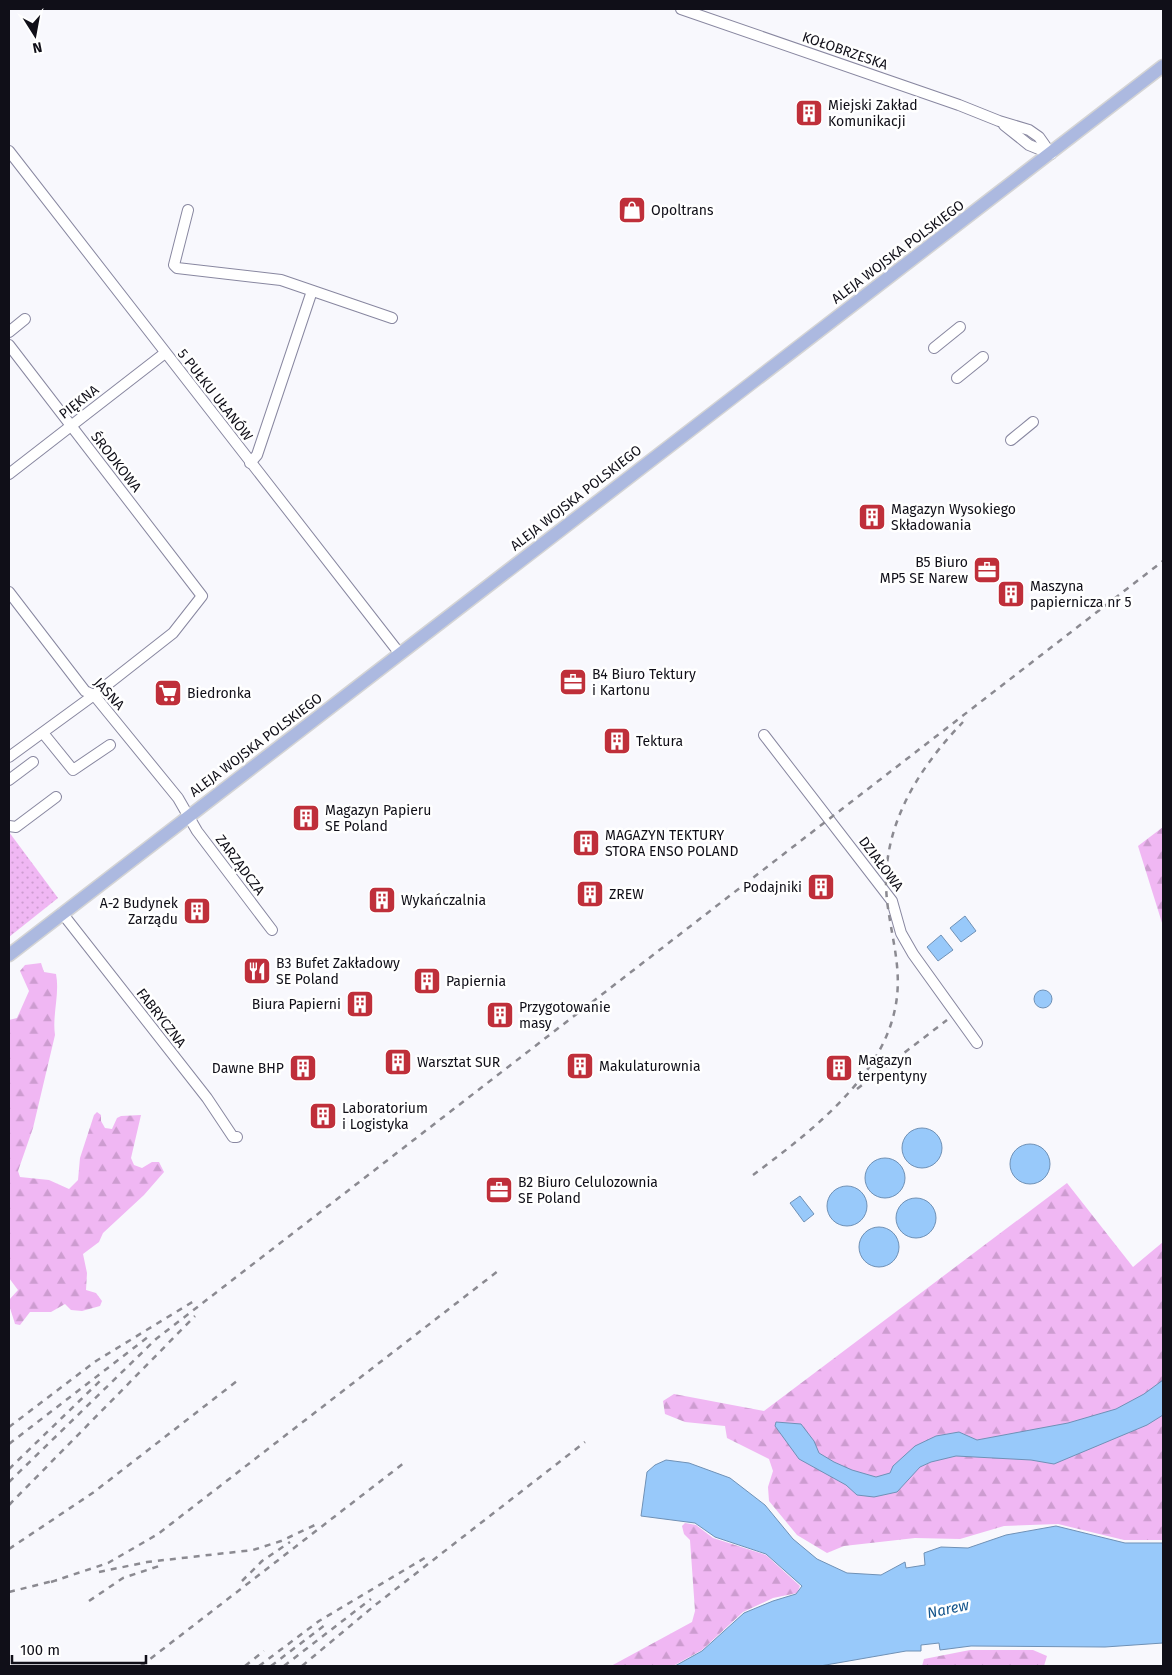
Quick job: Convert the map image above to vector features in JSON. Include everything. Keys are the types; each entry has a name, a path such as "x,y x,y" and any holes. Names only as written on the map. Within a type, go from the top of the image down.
{"main road":[{"name":"ALEJA WOJSKA POLSKIEGO","path":"9,955 650,459 1051,154 1163,66"}],"street":[{"name":"KOŁOBRZESKA","path":"681,9 959,105 999,122 1029,145 1051,154"},
{"name":"5 PUŁKU UŁANÓW","path":"9,151 400,654"},
{"path":"188,210 175,267 273,278 392,318"},
{"path":"250,463 257,455 312,291"},
{"path":"9,332 25,319"},
{"path":"934,348 960,327"},
{"name":"ŚRODKOWA","path":"9,346 202,596 173,633 94,695"},
{"name":"PIĘKNA","path":"9,474 165,353"},
{"path":"957,378 983,357"},
{"path":"1011,440 1033,422"},
{"name":"JASNA","path":"9,592 85,691 94,695 178,798 189,815"},
{"path":"9,757 94,695"},
{"path":"43,733 73,770 110,745"},
{"name":"DZIAŁOWA","path":"764,734 892,901 902,933 913,954 977,1042"},
{"path":"9,780 33,762"},
{"path":"9,826 16,827 56,797"},
{"name":"ZARZĄDCZA","path":"189,815 208,846 272,930"},
{"name":"FABRYCZNA","path":"62,913 207,1098 233,1137 237,1138"}],"green space":[{"path":"1163,827 1163,926 1138,846"},
{"path":"9,832 58,898 9,937"},
{"path":"41,963 44,972 56,974 55,1035 33,1128 18,1171 20,1177 49,1180 69,1189 78,1180 80,1158 94,1115 97,1112 101,1115 101,1121 105,1128 112,1129 117,1118 121,1116 141,1115 131,1158 134,1165 142,1168 152,1162 159,1162 164,1172 144,1195 103,1233 99,1242 83,1254 87,1273 86,1290 96,1293 102,1301 100,1306 82,1311 71,1310 65,1304 51,1312 30,1312 20,1325 15,1324 9,1300 18,1290 9,1278 9,1020 17,1018 29,991 20,971 25,965"},
{"path":"1067,1183 1133,1267 1163,1242 1163,1540 1124,1540 1058,1524 1004,1526 960,1539 915,1538 844,1546 827,1553 797,1535 769,1501 768,1487 773,1471 769,1459 727,1438 725,1426 685,1422 665,1414 663,1401 674,1394 764,1411"},
{"path":"685,1523 696,1525 713,1538 766,1555 800,1586 797,1593 773,1598 743,1612 702,1650 673,1666 611,1666 692,1622 695,1611 690,1540 684,1534 682,1526"},
{"path":"970,1650 1033,1650 1047,1656 1044,1666 922,1666 924,1659"}],"water":[{"path":"965,916 976,931 961,942 950,928"},
{"path":"941,935 953,950 938,961 927,947"},
{"path":"1039,990 1047,990 1052,995 1050,1006 1039,1008 1034,1003 1034,995"},
{"path":"922,1128 936,1134 942,1148 936,1162 922,1168 908,1162 902,1148 908,1134"},
{"path":"1030,1144 1044,1150 1050,1164 1044,1178 1030,1184 1016,1178 1010,1164 1016,1150"},
{"path":"885,1158 899,1164 905,1178 899,1192 885,1198 871,1192 865,1178 871,1164"},
{"path":"847,1186 861,1192 867,1206 861,1220 847,1226 833,1220 827,1206 833,1192"},
{"path":"800,1196 814,1214 804,1222 790,1203"},
{"path":"916,1198 930,1204 936,1218 930,1232 916,1238 902,1232 896,1218 902,1204"},
{"path":"879,1227 893,1233 899,1247 893,1261 879,1267 865,1261 859,1247 865,1233"},
{"path":"1163,1380 1163,1415 1147,1425 1054,1464 1031,1460 956,1456 931,1462 920,1467 897,1492 874,1497 857,1495 846,1485 799,1459 775,1426 776,1422 801,1424 814,1441 819,1453 852,1470 876,1477 890,1473 893,1466 915,1446 936,1436 959,1432 977,1440 1068,1423 1116,1409 1144,1394"},
{"name":"Narew","path":"666,1460 689,1463 730,1478 765,1505 793,1539 817,1559 847,1573 881,1575 905,1562 906,1568 925,1565 924,1553 941,1547 968,1548 1006,1535 1056,1526 1125,1543 1163,1543 1163,1643 1105,1647 971,1646 940,1650 939,1643 921,1645 921,1651 906,1651 820,1666 675,1666 702,1651 744,1613 796,1594 802,1586 766,1554 715,1537 695,1523 641,1516 647,1472 655,1465"}],"railway":[{"path":"9,1482 156,1339 1163,561"},
{"path":"753,1175 814,1127 834,1108 852,1089 881,1047 891,1024 898,979 886,881 888,855 894,831 903,807 915,784 929,762 963,722"},
{"path":"857,1089 947,1020"},
{"path":"51,1582 108,1563 158,1534 498,1271"},
{"path":"9,1427 96,1361 194,1301"},
{"path":"9,1505 195,1316"},
{"path":"9,1444 148,1337"},
{"path":"9,1469 101,1380"},
{"path":"9,1549 94,1492 237,1381"},
{"path":"302,1666 374,1606 585,1442"},
{"path":"141,1666 404,1463"},
{"path":"99,1572 147,1562 253,1550 281,1541 317,1524"},
{"path":"242,1581 262,1561 290,1542"},
{"path":"259,1666 319,1621 428,1556"},
{"path":"89,1601 123,1578 159,1566"},
{"path":"9,1592 57,1580"},
{"path":"284,1666 371,1599"},
{"path":"271,1666 325,1625"},
{"path":"245,1666 264,1651"}],"place":[{"name":"Miejski Zakład Komunikacji","path":"809,113"},
{"name":"Opoltrans","path":"632,210"},
{"name":"Magazyn Wysokiego Składowania","path":"872,517"},
{"name":"B5 Biuro MP5 SE Narew","path":"987,570"},
{"name":"Maszyna papiernicza nr 5","path":"1011,594"},
{"name":"B4 Biuro Tektury i Kartonu","path":"573,682"},
{"name":"Biedronka","path":"168,693"},
{"name":"Tektura","path":"617,741"},
{"name":"Magazyn Papieru SE Poland","path":"306,818"},
{"name":"MAGAZYN TEKTURY STORA ENSO POLAND","path":"586,843"},
{"name":"Podajniki","path":"821,887"},
{"name":"ZREW","path":"590,894"},
{"name":"Wykańczalnia","path":"382,900"},
{"name":"A-2 Budynek Zarządu","path":"197,911"},
{"name":"B3 Bufet Zakładowy SE Poland","path":"257,971"},
{"name":"Papiernia","path":"427,981"},
{"name":"Biura Papierni","path":"360,1004"},
{"name":"Przygotowanie masy","path":"500,1015"},
{"name":"Warsztat SUR","path":"398,1062"},
{"name":"Makulaturownia","path":"580,1066"},
{"name":"Dawne BHP","path":"303,1068"},
{"name":"Magazyn terpentyny","path":"839,1068"},
{"name":"Laboratorium i Logistyka","path":"323,1116"},
{"name":"B2 Biuro Celulozownia SE Poland","path":"499,1190"}]}
